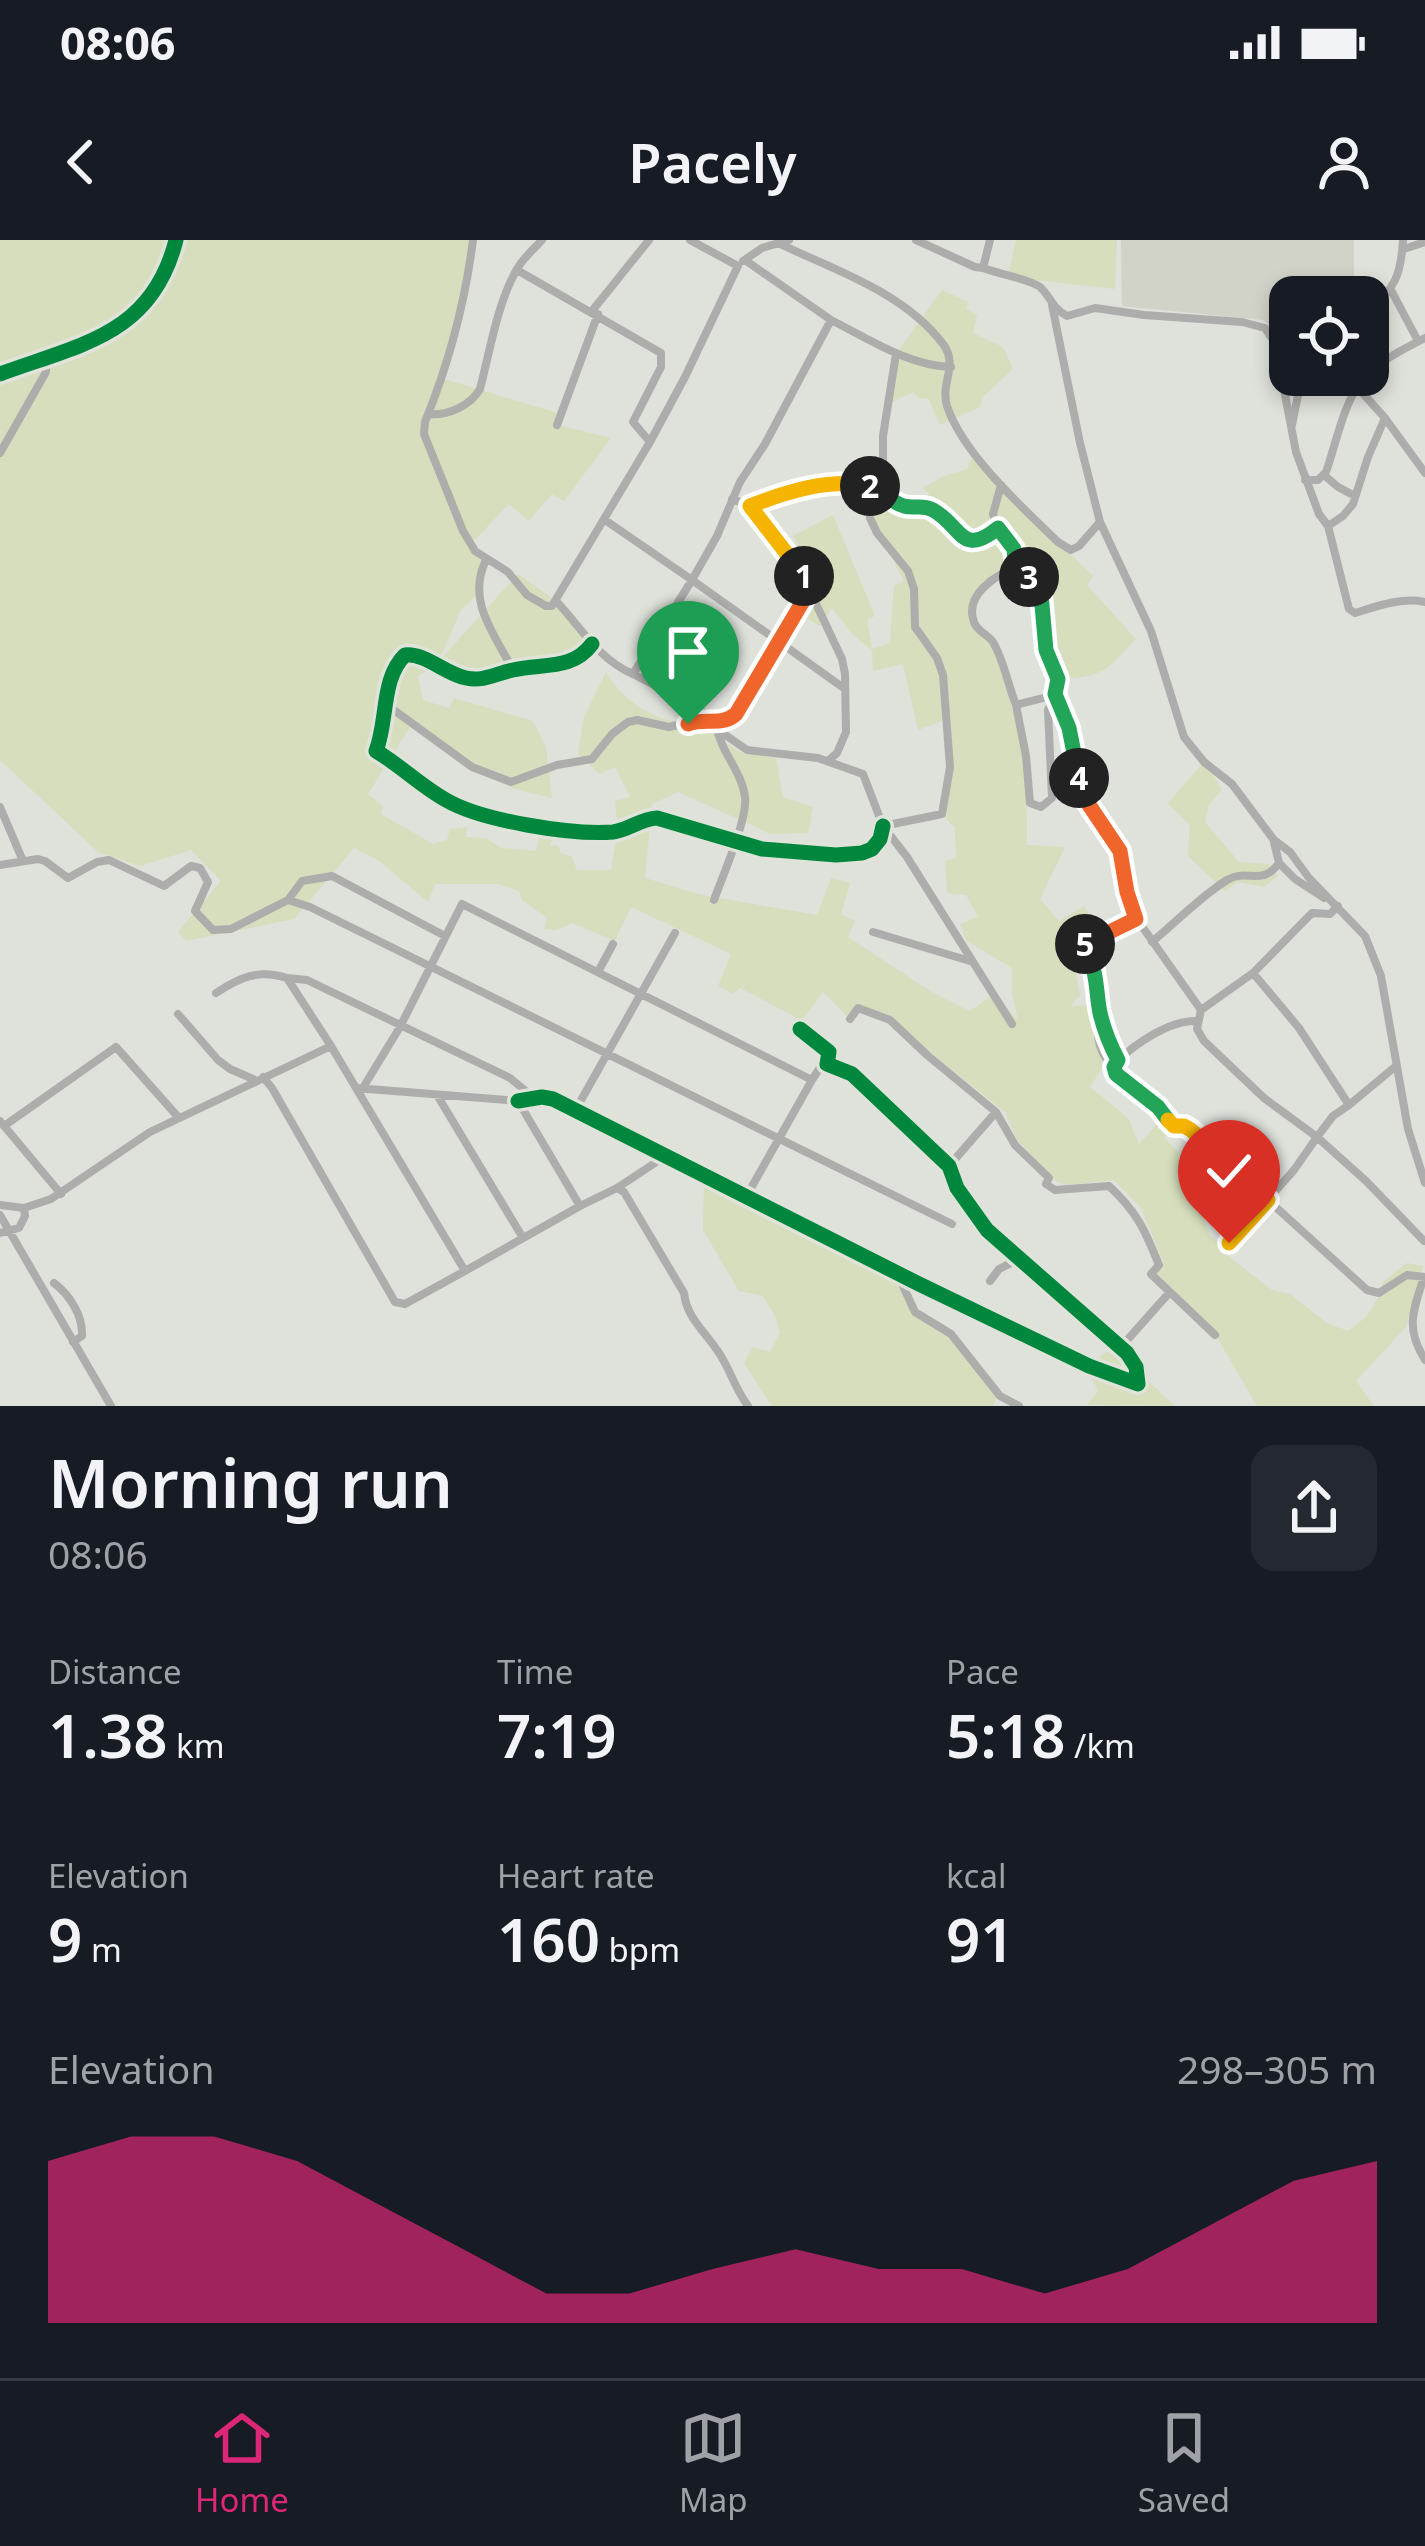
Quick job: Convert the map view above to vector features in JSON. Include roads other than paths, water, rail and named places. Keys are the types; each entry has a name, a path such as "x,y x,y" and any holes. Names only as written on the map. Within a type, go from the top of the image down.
{"main road":[{"path":"0,374 117,328 135,316 162,282 176,240"}],"street":[{"path":"473,240 458,326 424,428 427,446 475,551 508,572 527,596 545,606 556,601 650,442 741,263 762,248 783,242 894,299 941,341 950,355 948,409 988,471 1067,549 1079,546 1100,522"},
{"path":"428,414 452,412 473,400 517,269 542,240"},
{"path":"557,425 595,313 649,240"},
{"path":"690,240 741,263 896,354 951,367"},
{"path":"916,240 975,267 1033,282 1066,316 1095,308 1253,324 1269,332"},
{"path":"983,268 990,240"},
{"path":"1389,360 1422,339 1391,290 1403,245 1425,242"},
{"path":"517,269 657,349 661,367 633,422 650,442"},
{"path":"1052,305 1100,522 1151,631 1184,736 1365,936 1384,989 1408,1129 1425,1183"},
{"path":"633,674 717,536 732,499 831,320"},
{"path":"883,826 942,814 950,767 940,665 915,627 914,589 908,571 869,518 869,502 883,479 883,436 896,354"},
{"path":"0,453 46,372 46,357"},
{"path":"1283,396 1305,481 1328,526 1348,609 1355,613 1391,603 1425,602"},
{"path":"1292,427 1298,396"},
{"path":"1305,481 1324,475 1355,396"},
{"path":"1366,396 1425,473"},
{"path":"1328,526 1346,513 1355,496 1384,418"},
{"path":"1324,475 1355,496"},
{"path":"750,506 826,484 859,483 879,488 899,504 933,510 968,540 978,541 998,528"},
{"path":"1001,485 993,514 1014,549 1016,569"},
{"path":"732,499 750,506 805,576 842,659 846,732 837,753 827,761"},
{"path":"605,520 844,689"},
{"path":"487,560 477,593 513,670"},
{"path":"1016,569 1040,589 1046,650 1058,679 1048,710 1053,792 1041,807 1030,802 1016,705 993,642 977,628 973,616 974,601 984,587 1016,569"},
{"path":"387,705 472,767 511,782 521,781 557,765 592,758 628,722 669,727 701,720 726,721 736,714 809,591"},
{"path":"556,601 614,664 696,706 747,750 827,761 863,774 883,826 1012,1024"},
{"path":"592,644 583,655 565,663 486,678 465,678 409,653 392,670 376,751 460,807 576,831 618,831 657,818 762,849 855,854 872,849 883,826"},
{"path":"1016,705 1055,694"},
{"path":"1055,694 1069,728 1082,790 1120,851 1136,919 1199,1015 1197,1029 1204,1041 1264,1098 1366,1181 1425,1242"},
{"path":"714,900 745,798 718,740 716,722"},
{"path":"0,807 23,861"},
{"path":"1274,840 1279,863 1335,903"},
{"path":"0,865 45,861 68,878 110,860 164,886 191,866 200,868 208,883 195,911 213,930 231,929 288,899 302,881 332,876 445,936"},
{"path":"1152,942 1227,880 1268,874 1279,863"},
{"path":"288,899 952,1224"},
{"path":"1116,1074 1118,1060 1199,1015 1253,973 1312,913 1330,914 1335,903"},
{"path":"360,1087 400,1027 462,904 812,1080"},
{"path":"1118,1060 1106,1037 1095,972 1081,946 1136,919"},
{"path":"873,932 971,962"},
{"path":"575,1111 674,933"},
{"path":"598,972 613,944"},
{"path":"216,993 261,973 307,980 510,1078 533,1097"},
{"path":"1253,973 1299,1028 1349,1105"},
{"path":"287,978 360,1087 465,1271"},
{"path":"850,1019 858,1009 890,1020 997,1112 1015,1145 1049,1178 1046,1184 1054,1190 1109,1186 1143,1223 1159,1264 1150,1274 1215,1335"},
{"path":"1100,1013 1096,1031 1116,1074 1174,1126 1191,1130 1372,1292 1383,1292 1407,1275 1425,1277 1411,1326 1425,1360"},
{"path":"178,1015 218,1060 272,1088 395,1302 405,1304 666,1156"},
{"path":"746,1197 812,1080 827,1064 829,1052 800,1029"},
{"path":"0,1204 24,1208 61,1194 178,1118 331,1046"},
{"path":"61,1194 2,1124 116,1047 178,1118"},
{"path":"360,1087 518,1101 553,1099 898,1273 1089,1366 1138,1384 1136,1367 1121,1347 987,1230 957,1188 949,1166 852,1074 827,1064"},
{"path":"1229,1243 1294,1170 1333,1116 1397,1065"},
{"path":"436,1094 523,1238"},
{"path":"518,1101 580,1206"},
{"path":"949,1166 997,1112"},
{"path":"616,1188 629,1197 684,1293 691,1318 722,1356 728,1376 748,1406"},
{"path":"4,1232 22,1225 24,1208"},
{"path":"0,1215 4,1232 110,1406"},
{"path":"991,1281 999,1269 1018,1259"},
{"path":"898,1273 915,1312 951,1334 1000,1396 1019,1406"},
{"path":"54,1283 73,1304 82,1328 82,1336 73,1342"},
{"path":"1121,1347 1169,1293"}]}
